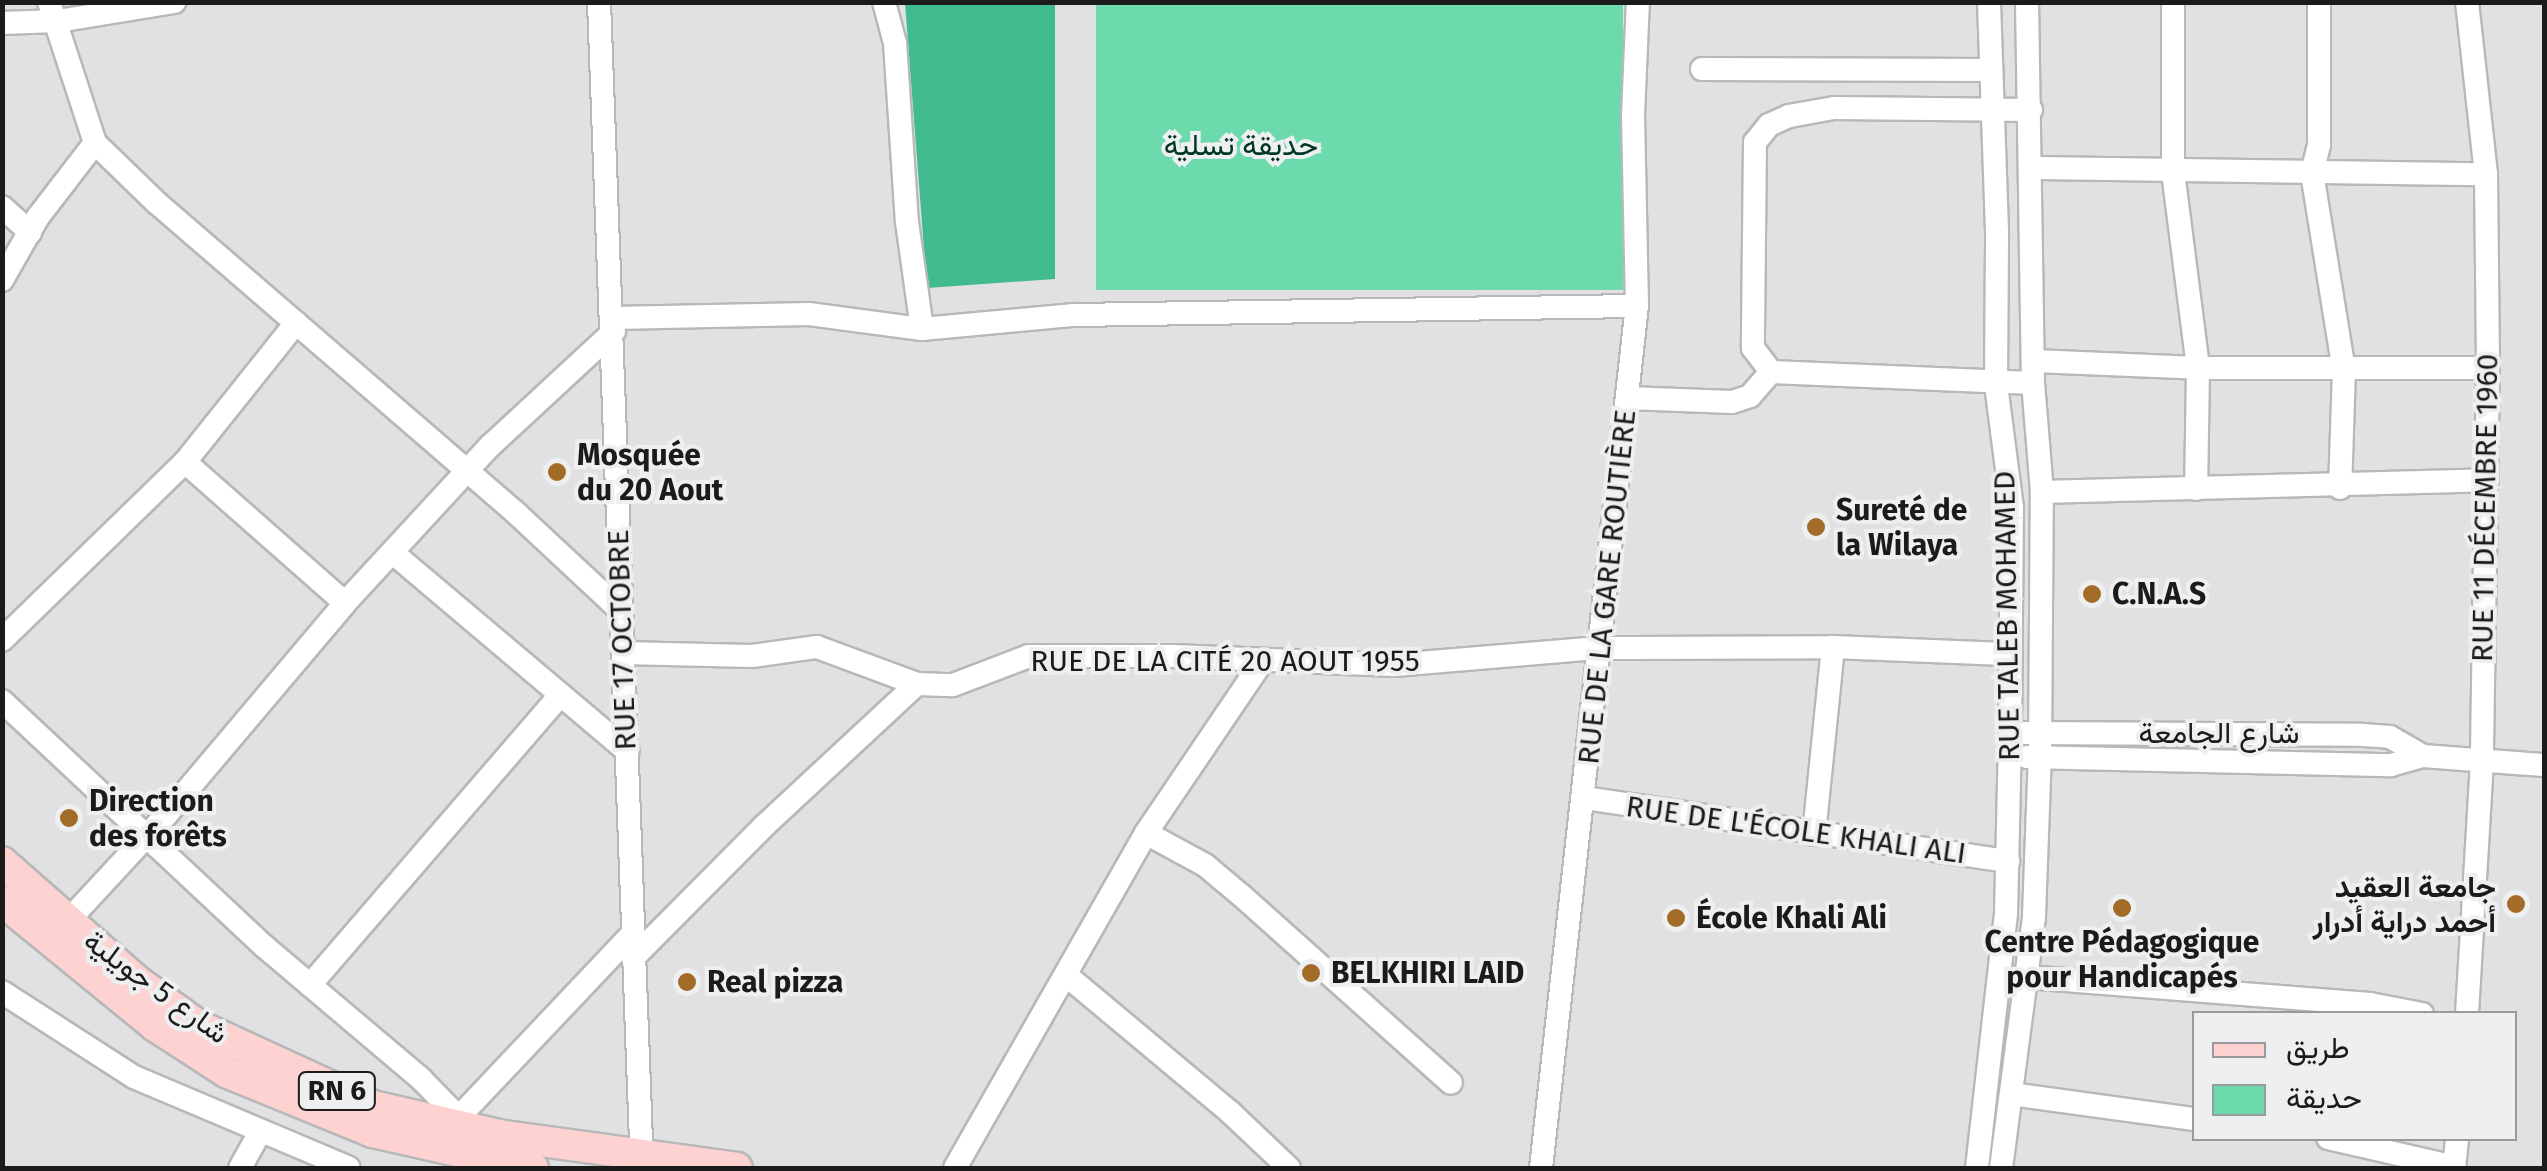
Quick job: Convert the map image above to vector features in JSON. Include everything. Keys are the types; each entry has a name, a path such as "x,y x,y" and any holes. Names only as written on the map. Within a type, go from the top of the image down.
{"main road":[{"name":"شارع 5 جويلية","path":"2,862 67,922 200,1026 373,1106 641,1163 736,1168"},
{"name":"شارع 5 جويلية","path":"2,901 155,1026 226,1072 372,1132 533,1168"}],"street":[{"path":"2,24 53,12 174,2"},
{"name":"RUE 17 OCTOBRE","path":"598,2 614,325 619,609 641,1163"},
{"path":"884,2 894,43 907,222 922,329"},
{"name":"RUE DE LA GARE ROUTIÈRE","path":"1541,1168 1586,798 1637,306 1633,115 1638,2"},
{"name":"RUE TALEB MOHAMED","path":"1976,1168 2006,914 2011,654 2012,508 1996,384 1989,2"},
{"name":"RUE TALEB MOHAMED","path":"2001,1168 2034,916 2039,745 2042,492 2034,372 2027,2"},
{"path":"2173,2 2173,172 2198,368 2196,489"},
{"path":"2319,2 2319,144 2312,173 2344,370 2340,488"},
{"name":"RUE 11 DÉCEMBRE 1960","path":"2466,2 2486,174 2488,368 2482,761 2467,1011"},
{"path":"53,12 95,142 619,609"},
{"path":"1702,68 1991,70"},
{"path":"1770,372 1754,348 1755,142 1769,125 1789,116 1834,108 2031,110"},
{"path":"2,280 30,232 95,142"},
{"path":"2031,168 2486,174"},
{"path":"2,207 30,232"},
{"path":"67,922 167,814 345,603 506,430 614,325 809,314 922,329 1074,315 1637,306"},
{"path":"2,640 185,462 296,323"},
{"path":"1770,372 1996,384 2034,372 2488,368"},
{"path":"1627,398 1732,402 1763,386 1770,372"},
{"path":"185,462 345,603"},
{"path":"2042,492 2340,488 2487,480"},
{"path":"393,553 626,752"},
{"name":"RUE DE LA CITÉ 20 AOUT 1955","path":"623,653 752,656 817,647 917,684 953,685 1029,656 1395,665 1599,648 1833,647 2011,654"},
{"path":"1814,834 1833,647"},
{"path":"956,1168 1146,833 1263,660"},
{"path":"633,958 763,827 917,684"},
{"path":"310,985 560,695"},
{"path":"2,700 465,1124 632,934"},
{"name":"شارع الجامعة","path":"2010,732 2039,745 2392,766 2423,756 2544,765"},
{"path":"2009,758 2039,745"},
{"name":"RUE DE L'ÉCOLE KHALI ALI","path":"1586,798 2008,861"},
{"path":"1146,833 1205,865 1451,1083"},
{"path":"2006,914 2034,916"},
{"path":"1066,975 1231,1113 1289,1168"},
{"path":"2027,978 2370,1004 2406,1011"},
{"path":"2,992 134,1077 350,1168"},
{"path":"2011,1094 2192,1119"},
{"path":"240,1168 260,1132"},
{"path":"2338,1141 2410,1162 2454,1168 2457,1141"}],"green space":[{"path":"905,3 1055,3 1055,279 927,288"},
{"name":"حديقة تسلية","path":"1096,3 1623,3 1623,290 1096,290"}],"place":[{"name":"Mosquée du 20 Aout","path":"557,472"},
{"name":"Sureté de la Wilaya","path":"1816,527"},
{"name":"C.N.A.S","path":"2092,594"},
{"name":"Direction des forêts","path":"69,818"},
{"name":"جامعة العقيد أحمد دراية أدرار","path":"2516,904"},
{"name":"Centre Pédagogique pour Handicapés","path":"2122,908"},
{"name":"École Khali Ali","path":"1676,918"},
{"name":"BELKHIRI LAID","path":"1311,973"},
{"name":"Real pizza","path":"687,982"}]}
